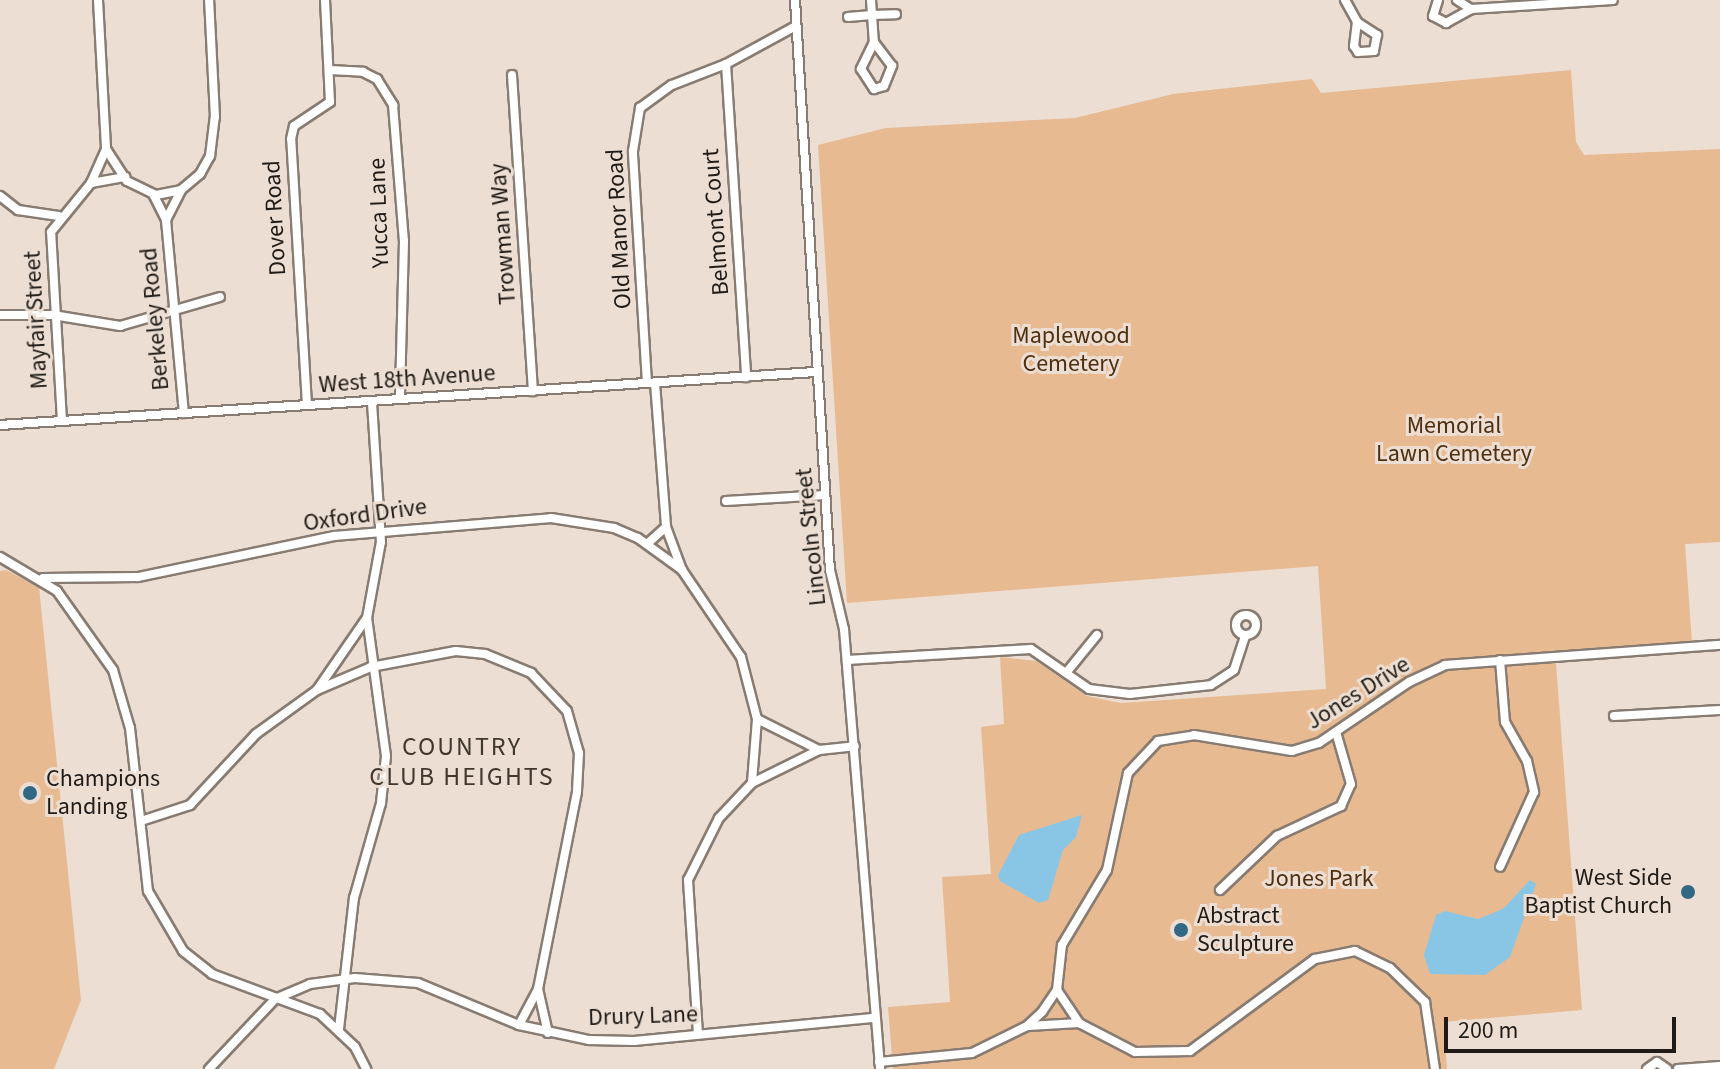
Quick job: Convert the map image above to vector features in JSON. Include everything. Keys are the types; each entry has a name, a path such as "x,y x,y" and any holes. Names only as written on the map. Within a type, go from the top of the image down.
{"street":[{"path":"0,196 18,210 59,216 91,183 106,149 98,0"},
{"name":"Berkeley Road","path":"166,220 181,190 200,174 213,141 209,0"},
{"name":"Dover Road","path":"307,405 291,139 294,126 330,102 325,0"},
{"name":"Lincoln Street","path":"795,0 830,570 847,660 880,1066"},
{"path":"871,0 874,42 861,69 869,85 880,88 892,66 874,42"},
{"path":"1345,0 1357,22"},
{"path":"1438,0 1433,16 1438,21 1453,21 1471,9 1613,0"},
{"path":"1457,0 1471,9"},
{"path":"848,17 896,14"},
{"name":"Old Manor Road","path":"682,570 666,527 651,383 635,123 649,98 726,64 796,26"},
{"name":"Belmont Court","path":"726,64 746,377"},
{"name":"Yucca Lane","path":"330,70 363,72 377,79 393,105 404,241 400,399"},
{"name":"Trowman Way","path":"512,75 533,391"},
{"path":"106,149 125,177 153,194 181,190"},
{"path":"91,183 125,177"},
{"name":"Berkeley Road","path":"153,194 166,220 184,413"},
{"name":"Mayfair Street","path":"59,216 51,232 53,315 62,421"},
{"path":"0,315 53,315 120,326 143,323 173,307 220,297"},
{"name":"West 18th Avenue","path":"0,425 816,372"},
{"path":"339,1029 346,1008 342,980 354,898 384,787 386,756 371,667 367,618 381,530 372,401"},
{"path":"726,501 825,495"},
{"name":"Oxford Drive","path":"43,578 179,572 381,530 551,518 587,520 647,544 682,570"},
{"path":"647,544 666,527"},
{"path":"0,557 43,578 72,607 118,682 130,728 148,891 183,951 212,974 281,995 339,1029 366,1069"},
{"path":"682,570 741,657 757,719 752,783"},
{"path":"317,690 367,618"},
{"path":"1066,673 1097,635"},
{"path":"847,660 1031,649 1066,673 1107,694 1195,689 1234,670 1245,637"},
{"name":"Jones Drive","path":"1057,990 1062,945 1107,870 1121,793 1141,757 1158,741 1174,737 1292,751 1336,732 1409,682 1445,665 1720,645"},
{"path":"141,821 190,805 256,734 317,690 371,667 456,651 485,654 531,673 567,711 579,753 577,792 538,989 519,1025"},
{"path":"1500,660 1505,722 1527,761 1534,792 1500,867"},
{"path":"1614,716 1720,710"},
{"path":"757,719 819,750"},
{"path":"1220,890 1277,836 1341,806 1351,784 1336,732"},
{"path":"698,1034 688,880 719,818 752,783 819,750 855,746"},
{"path":"1027,1026 1057,990 1079,1023 1135,1052 1190,1051 1315,959 1355,951 1390,968 1425,1002 1435,1069"},
{"name":"Drury Lane","path":"281,995 310,984 342,980 418,983 519,1025 548,1033 634,1041 875,1018"},
{"path":"538,989 548,1033"},
{"path":"209,1069 281,995"},
{"path":"880,1066 956,1057 1027,1026 1079,1023"},
{"path":"1647,1069 1657,1062 1667,1069"},
{"path":"1678,1069 1720,1066"}],"green space":[{"path":"1571,70 1576,142 1584,155 1720,149 1720,542 1685,544 1692,643 1720,642 1720,651 1556,663 1582,1010 1444,1022 1447,1069 893,1069 888,1007 950,1002 942,877 991,874 981,727 1004,724 1000,657 1036,661 1087,696 1121,703 1326,689 1318,566 847,603 818,145 886,128 1075,118 1173,94 1312,79 1321,93"},
{"name":"Champions Landing","path":"6,570 39,587 81,1000 54,1069 0,1069 0,571"}],"water":[{"path":"1082,815 1076,837 1063,850 1048,900 1039,903 1000,881 998,875 1019,835"},
{"path":"1530,880 1536,884 1510,957 1485,975 1430,974 1424,955 1436,915 1445,911 1478,919 1504,908"}],"place":[{"name":"Champions Landing","path":"30,793"},
{"name":"West Side Baptist Church","path":"1688,892"},
{"name":"Abstract Sculpture","path":"1181,930"}],"district":[{"name":"COUNTRY CLUB HEIGHTS","path":"462,762"}],"park label":[{"name":"Maplewood Cemetery","path":"1071,350"},
{"name":"Memorial Lawn Cemetery","path":"1454,440"},
{"name":"Jones Park","path":"1319,879"}]}
